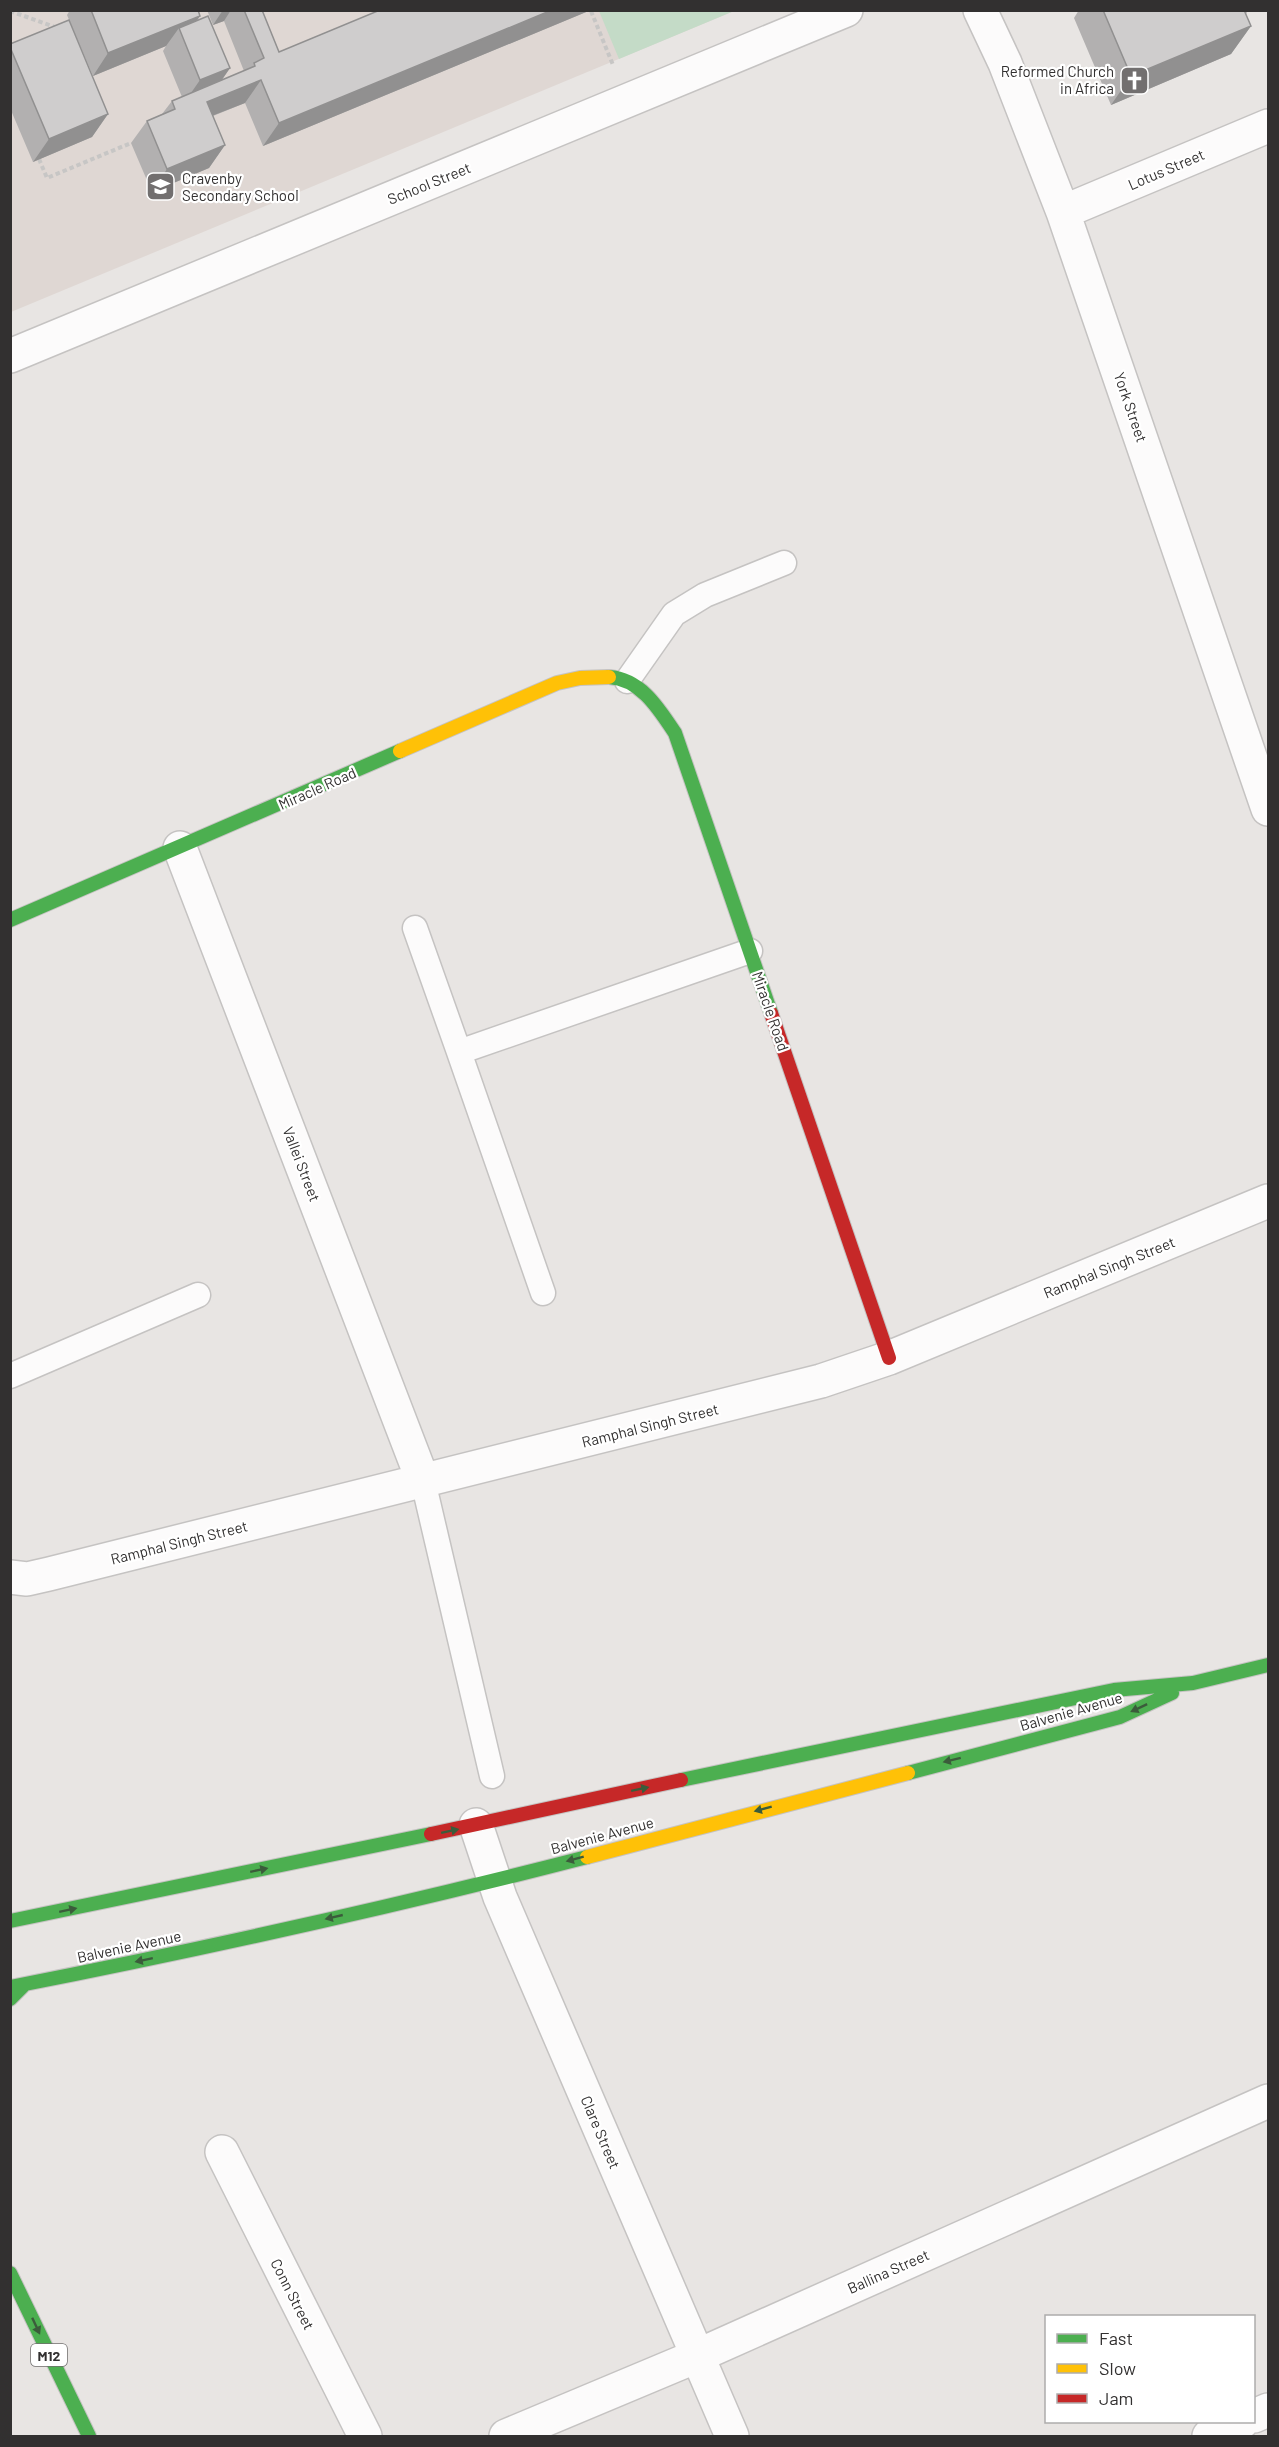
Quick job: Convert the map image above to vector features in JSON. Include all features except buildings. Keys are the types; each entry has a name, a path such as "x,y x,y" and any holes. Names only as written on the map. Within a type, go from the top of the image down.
{"street":[{"name":"School Street","path":"10,356 846,10"},
{"name":"York Street","path":"980,10 1005,63 1063,212 1269,808"},
{"name":"Lotus Street","path":"1063,212 1269,126"},
{"name":"Miracle Road","path":"10,920 557,683 595,675 611,675 627,681 644,691 657,705 675,733 889,1358"},
{"name":"Vallei Street","path":"180,848 423,1481"},
{"name":"Ramphal Singh Street","path":"10,1577 27,1579 49,1574 792,1389 889,1358 1269,1201"},
{"name":"Balvenie Avenue","path":"10,1921 1114,1690 1192,1683 1269,1665"},
{"name":"Balvenie Avenue","path":"17,1986 141,1961 494,1881 1119,1717 1192,1683"},
{"name":"Clare Street","path":"476,1825 494,1881 732,2436"},
{"path":"10,1999 17,1986"},
{"name":"Ballina Street","path":"506,2436 697,2356 1269,2101"},
{"name":"Conn Street","path":"222,2152 365,2436"},
{"name":"M12","path":"10,2273 89,2436"},
{"path":"1255,2416 1269,2410"},
{"path":"1209,2436 1238,2423"}],"lane":[{"path":"627,681 661,630 679,610 705,595 784,563"},
{"path":"415,928 543,1293"},
{"path":"459,1052 750,951"},
{"path":"10,1376 198,1295"},
{"path":"423,1481 492,1776"}],"path":[{"path":"10,11 64,30"},
{"path":"591,11 615,70"},
{"path":"39,159 47,178 131,143"}],"shaded area":[{"name":"Cravenby Secondary School","path":"11,11 734,11 11,312"}],"green space":[{"path":"599,11 734,11 619,59"}],"traffic: fast":[{"path":"609,677 631,683 640,689 656,705 675,733 771,1013"},
{"path":"10,920 400,751"},
{"path":"681,1780 1114,1690 1193,1683 1268,1665"},
{"path":"908,1773 1120,1717 1172,1693"},
{"path":"10,1921 431,1834"},
{"path":"10,1987 300,1926 587,1857"},
{"path":"10,1999 24,1985"},
{"path":"10,2273 89,2436"}],"traffic: slow":[{"path":"400,751 557,683 580,678 609,677"},
{"path":"587,1857 908,1773"}],"traffic: jam":[{"path":"771,1013 889,1358"},
{"path":"431,1834 681,1780"}],"place":[{"name":"Reformed Church in Africa","path":"1135,80"},
{"name":"Cravenby Secondary School","path":"161,187"}]}
